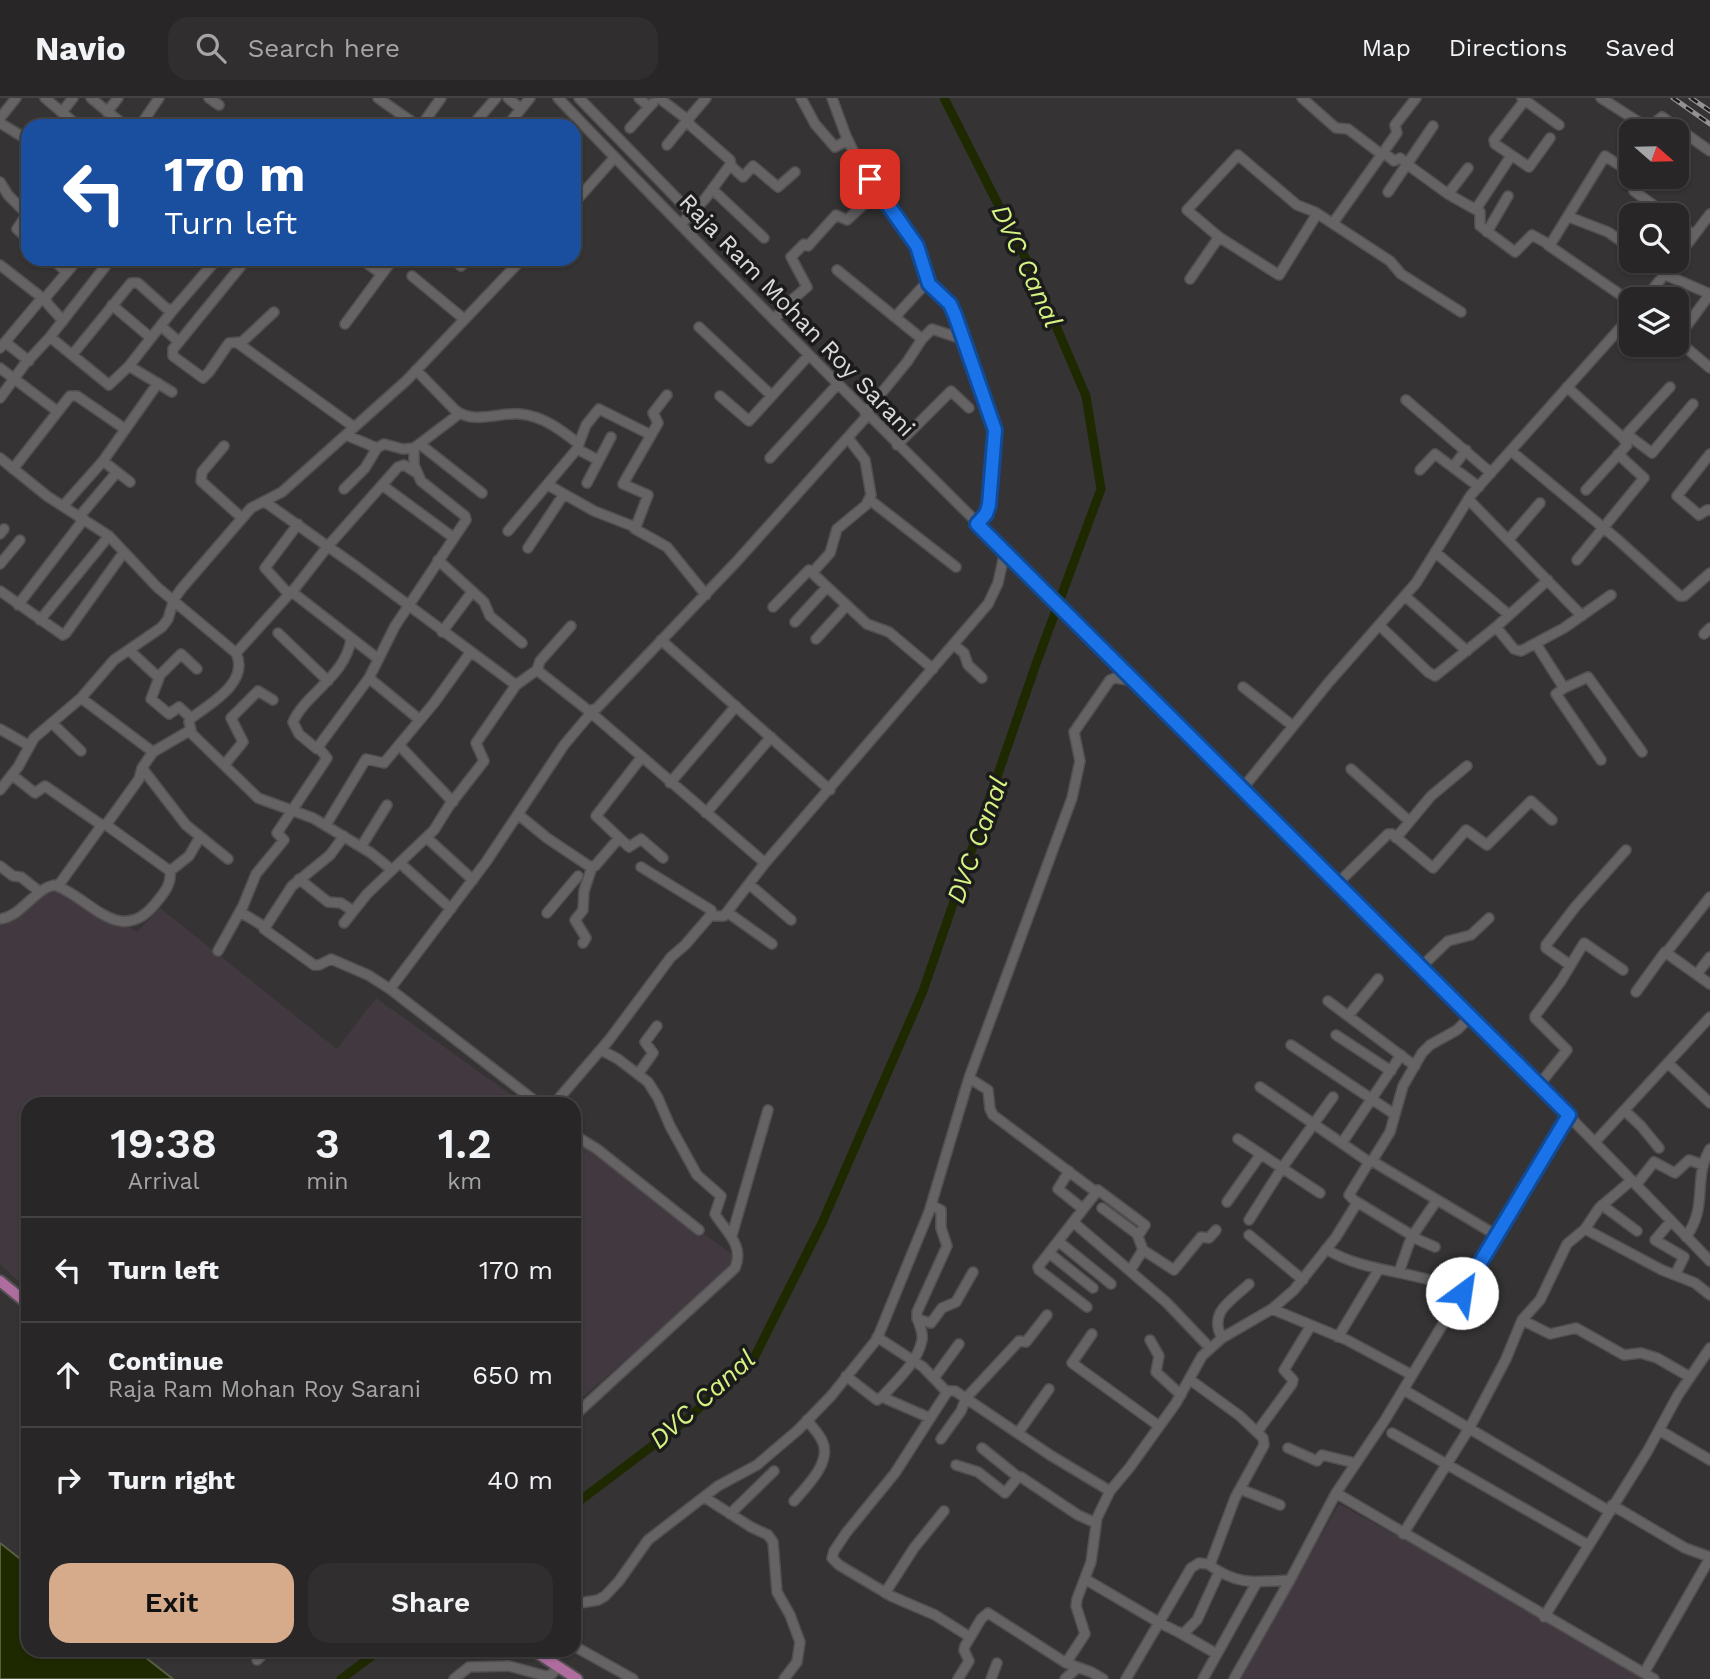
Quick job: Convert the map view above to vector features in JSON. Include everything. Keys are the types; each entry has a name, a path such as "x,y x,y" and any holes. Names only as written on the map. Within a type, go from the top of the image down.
{"main road":[{"path":"0,1281 21,1298"},
{"path":"543,1657 577,1679"}],"street":[{"path":"16,98 0,120 21,135"},
{"path":"45,98 70,119"},
{"path":"62,112 74,98"},
{"path":"91,98 116,119"},
{"path":"107,112 118,98"},
{"path":"145,119 159,98"},
{"path":"209,98 219,105"},
{"path":"377,98 408,119"},
{"path":"425,119 441,98"},
{"path":"478,119 496,98"},
{"path":"508,98 521,109"},
{"path":"513,119 530,98"},
{"name":"Raja Ram Mohan Roy Sarani","path":"558,98 578,119"},
{"path":"579,98 691,213"},
{"path":"639,98 649,107"},
{"path":"630,128 658,98 689,119 690,126 730,160 731,165 743,177 753,166 778,187 795,172"},
{"path":"667,145 706,98"},
{"path":"801,98 815,124 835,147 848,140"},
{"path":"832,98 861,167 917,246 928,281 950,304 995,435 989,505 986,514 977,524"},
{"path":"1302,98 1336,128 1348,129 1394,161 1400,158 1448,194 1476,209 1481,213 1480,226 1514,252 1532,235 1619,294"},
{"path":"1332,223 1397,133 1395,125 1416,98"},
{"path":"1601,98 1648,128 1662,117 1710,151"},
{"path":"1550,138 1529,167 1494,141 1524,99 1559,125"},
{"name":"Raja Ram Mohan Roy Sarani","path":"581,122 837,385 1471,1016 1710,1261"},
{"path":"1388,192 1433,126"},
{"path":"1317,214 1279,275 1219,237 1187,210 1238,155 1297,205 1317,214 1332,223 1390,261 1401,274 1461,312"},
{"path":"1476,209 1511,156"},
{"path":"1548,245 1569,217 1605,157 1619,165"},
{"path":"581,195 615,158"},
{"path":"681,225 731,165"},
{"path":"1448,194 1468,168"},
{"path":"0,182 21,208"},
{"path":"712,189 764,238"},
{"path":"774,320 807,286 791,257 803,245 808,246 836,215 847,220 878,191"},
{"path":"1634,191 1650,203"},
{"path":"1487,232 1508,196"},
{"path":"1689,241 1710,214"},
{"path":"1569,217 1608,232 1619,240"},
{"path":"1689,232 1693,235"},
{"path":"1190,279 1219,237"},
{"path":"0,265 44,299 63,321"},
{"path":"60,266 67,272"},
{"path":"29,360 3,341 72,266"},
{"path":"0,398 106,266"},
{"path":"50,337 109,385 129,366 212,266"},
{"path":"241,266 173,349 173,356 203,378 229,343 239,344 354,427"},
{"path":"371,266 382,274"},
{"path":"345,324 388,266"},
{"path":"0,790 34,738 81,698 114,660 162,628 173,610 174,599 251,508 282,492 346,435 416,370 516,266"},
{"path":"837,270 922,339"},
{"path":"1662,273 1710,294 1689,323"},
{"path":"1655,287 1665,275"},
{"path":"412,276 464,319"},
{"path":"895,317 928,281"},
{"path":"72,355 131,283 135,282 166,308 173,310"},
{"path":"112,305 151,338"},
{"path":"239,344 274,312"},
{"path":"161,326 179,342"},
{"path":"699,327 772,396"},
{"path":"390,989 473,880 519,816 555,758 590,712 597,708 705,594 848,438 922,339 932,329 962,339"},
{"path":"1242,788 1405,596 1468,499 1619,329"},
{"path":"1689,350 1710,368"},
{"path":"720,396 749,421 809,355"},
{"path":"129,366 172,392"},
{"path":"0,368 57,411"},
{"path":"416,370 459,414 487,418 512,414 530,416 555,426 598,460"},
{"path":"63,506 103,461 158,383"},
{"path":"770,458 837,385"},
{"path":"1567,387 1625,437 1652,453 1693,404"},
{"path":"1625,437 1670,387"},
{"path":"897,445 951,391 969,408"},
{"path":"635,527 648,495 623,485 623,482 659,422 653,414 667,395"},
{"path":"13,468 70,396 77,396 125,429"},
{"path":"1406,400 1491,473"},
{"path":"508,531 578,446 586,425 599,409 651,435"},
{"path":"344,489 365,468 377,448 384,444 404,449 417,447 459,414"},
{"path":"346,435 377,448"},
{"path":"587,483 611,437"},
{"path":"1586,490 1627,444 1625,437"},
{"path":"812,573 830,553 837,529 870,500 871,490 865,460 848,438"},
{"path":"223,446 202,472 201,481 242,518"},
{"path":"415,472 417,447"},
{"path":"417,447 482,493"},
{"path":"1453,467 1466,450"},
{"path":"1511,450 1680,596 1684,596 1710,573"},
{"path":"1420,470 1434,454 1479,487"},
{"path":"1577,560 1644,478 1618,454"},
{"path":"1710,454 1677,496 1699,515 1710,510"},
{"path":"0,458 108,536 148,578 236,653 239,664 233,683 191,718 191,730 258,798 292,809 326,825 392,870"},
{"path":"103,461 130,482"},
{"path":"236,653 401,464 415,472 421,481 465,516 466,520 408,606 377,658 369,678 339,715 317,749"},
{"path":"18,605 117,472"},
{"path":"382,485 454,538"},
{"path":"548,485 606,516 635,527 635,530 667,547 705,594"},
{"path":"528,548 564,494"},
{"path":"1468,499 1582,617"},
{"path":"870,500 956,567"},
{"path":"265,502 516,685"},
{"path":"1509,539 1540,503"},
{"path":"298,524 265,568 377,658"},
{"path":"40,620 108,536"},
{"path":"0,564 20,540"},
{"path":"1,594 58,633 66,633 124,552"},
{"path":"1435,552 1509,615"},
{"path":"642,867 711,911 713,915 722,918 765,863 988,604 1008,554"},
{"path":"438,560 486,605 490,616 522,643"},
{"path":"773,607 807,570 867,624 889,632 933,669"},
{"path":"1379,625 1432,675 1438,674 1548,580"},
{"path":"795,622 827,587"},
{"path":"442,632 472,592"},
{"path":"1496,627 1519,652 1582,617 1611,595"},
{"path":"1405,596 1467,651"},
{"path":"816,639 847,605"},
{"path":"344,923 392,870 427,838 484,761 476,743 516,685 537,670 540,661 571,626"},
{"path":"278,633 328,681"},
{"path":"218,951 240,912 256,874 284,840 277,834 327,758 327,755 299,734 293,722 296,715 343,661 351,639"},
{"path":"661,640 830,790"},
{"path":"1536,643 1564,688"},
{"path":"954,645 964,653 968,665 982,678"},
{"path":"130,651 158,677"},
{"path":"326,825 366,759 384,763 470,653"},
{"path":"191,718 179,708 169,713 151,699 158,677 181,654 197,669"},
{"path":"537,670 590,712 765,863"},
{"path":"1601,760 1557,695 1564,688 1587,677 1642,752"},
{"path":"369,678 420,720"},
{"path":"581,1603 605,1596 619,1581 648,1539 704,1497 738,1474 757,1465 831,1396 877,1337 931,1205 969,1078 1076,786 1080,761 1074,732 1110,680 1115,678 1137,682"},
{"path":"1243,687 1293,726"},
{"path":"225,765 243,742 231,718 258,691 273,700"},
{"path":"81,698 153,752"},
{"path":"670,783 736,706"},
{"path":"53,724 81,751"},
{"path":"0,729 28,746"},
{"path":"58,886 139,779 142,768 153,752 191,730"},
{"path":"706,813 771,737"},
{"path":"399,745 453,802"},
{"path":"641,758 596,815 630,847 640,839 663,858"},
{"path":"1396,838 1431,796 1467,766"},
{"path":"142,768 180,818 200,838 228,859"},
{"path":"1351,769 1409,821"},
{"path":"12,775 35,793 45,786 170,871"},
{"path":"1338,883 1388,834 1433,868 1465,830 1486,845 1531,801 1552,820"},
{"path":"361,847 387,805"},
{"path":"519,816 592,867"},
{"path":"265,927 292,886 330,855 344,836"},
{"path":"170,871 188,856 200,838"},
{"path":"427,838 473,880"},
{"path":"583,943 586,938 575,920 583,910 584,891 592,867 619,838"},
{"path":"1570,965 1546,948 1546,945 1576,906 1626,850"},
{"path":"400,863 451,909"},
{"path":"0,866 13,876 21,877 40,892"},
{"path":"0,919 18,911 50,885 58,886 96,911 116,919 133,921 147,914 167,889 170,871"},
{"path":"547,913 578,876"},
{"path":"299,880 328,902 341,903 353,911"},
{"path":"749,884 791,920"},
{"path":"1636,992 1663,953 1666,953 1710,897"},
{"path":"240,912 265,927 314,965 331,959 368,975 390,989 530,1097"},
{"path":"727,912 772,944"},
{"path":"560,1097 601,1050 671,957 713,915"},
{"path":"1421,967 1448,942 1471,935 1489,918"},
{"path":"1539,1085 1567,1050 1535,1016 1585,943 1623,970"},
{"path":"1666,953 1710,984"},
{"path":"1697,974 1710,957"},
{"path":"1348,1016 1378,979"},
{"path":"1328,1001 1415,1066"},
{"path":"1435,1247 1412,1236 1349,1195 1390,1132 1402,1086 1415,1066 1430,1045 1457,1030 1471,1016"},
{"path":"1595,1142 1710,1017"},
{"path":"638,1074 653,1052 645,1042 657,1026"},
{"path":"1336,1035 1391,1071"},
{"path":"1291,1045 1394,1114"},
{"path":"581,1410 735,1268 737,1251 732,1235 715,1214 721,1196 697,1175 648,1082 618,1059 601,1050"},
{"path":"1342,1143 1401,1055"},
{"path":"1669,1064 1710,1103"},
{"path":"969,1078 988,1090 993,1115 1145,1225 1138,1236"},
{"path":"1260,1087 1371,1162 1496,1235"},
{"path":"1249,1220 1333,1097"},
{"path":"732,1235 768,1110"},
{"path":"1625,1111 1659,1148"},
{"path":"1234,1679 1336,1493 1404,1390 1569,1115"},
{"path":"581,1139 699,1230"},
{"path":"1238,1139 1320,1193"},
{"path":"1686,1237 1698,1219 1705,1193 1703,1165 1710,1149"},
{"path":"1227,1202 1262,1154"},
{"path":"1404,1534 1470,1427 1506,1359 1522,1320 1540,1300 1567,1244 1585,1229 1602,1205 1634,1182 1654,1162 1675,1173 1689,1160 1703,1165"},
{"path":"1069,1171 1058,1189 1083,1209"},
{"path":"1087,1307 1038,1269 1096,1192"},
{"path":"1399,1272 1412,1236 1437,1200"},
{"path":"1066,1664 1086,1634 1076,1606 1094,1546 1096,1523 1110,1491 1181,1395 1210,1348 1272,1309 1303,1280 1357,1202"},
{"path":"846,1376 877,1400 883,1397 913,1359 923,1337 917,1312 947,1246 941,1227 942,1210 931,1205"},
{"path":"1602,1205 1637,1231"},
{"path":"1102,1208 1138,1236 1143,1250 1174,1270 1201,1237 1209,1238 1216,1230"},
{"path":"1671,1221 1655,1240 1684,1257 1675,1275"},
{"path":"1073,1222 1166,1301 1210,1348"},
{"path":"1585,1229 1647,1262 1695,1283 1710,1295"},
{"path":"1249,1236 1303,1280"},
{"path":"1058,1241 1111,1284"},
{"path":"1326,1249 1344,1259 1379,1269 1429,1278 1462,1293"},
{"path":"1130,1270 1143,1250"},
{"path":"1049,1254 1093,1288"},
{"path":"1338,1337 1379,1269"},
{"path":"917,1319 931,1323 942,1308 956,1302 973,1272"},
{"path":"1222,1338 1216,1325 1219,1312 1249,1284"},
{"path":"1272,1309 1338,1337 1412,1375"},
{"path":"941,1439 961,1411 966,1398 1019,1341 1026,1342 1047,1315"},
{"path":"1522,1320 1550,1334 1576,1328 1624,1355 1641,1353 1690,1377"},
{"path":"1257,1432 1292,1384 1293,1380 1284,1370 1310,1326"},
{"path":"1092,1334 1072,1363 1159,1426"},
{"path":"877,1337 913,1359 947,1392"},
{"path":"1150,1339 1159,1356 1156,1372 1181,1395"},
{"path":"934,1378 959,1344"},
{"path":"1544,1617 1710,1348"},
{"path":"1189,1379 1257,1432 1263,1438 1264,1445 1240,1489 1208,1564"},
{"path":"1018,1433 1049,1389"},
{"path":"1404,1390 1611,1508 1685,1548 1710,1557 1644,1674"},
{"path":"970,1637 935,1615 885,1593 832,1558 862,1510 895,1472 947,1392 955,1391 1110,1491"},
{"path":"883,1397 930,1418"},
{"path":"793,1501 818,1470 825,1451 822,1440 807,1420"},
{"path":"1659,1430 1710,1460"},
{"path":"1392,1433 1588,1545"},
{"path":"982,1448 1017,1477 1078,1515 1096,1523"},
{"path":"1288,1448 1317,1461 1322,1455 1356,1463"},
{"path":"956,1465 978,1472 1005,1493 1017,1477"},
{"path":"730,1514 774,1471"},
{"path":"1240,1489 1280,1505"},
{"path":"1336,1493 1654,1679"},
{"path":"704,1497 768,1535 773,1542 776,1592 790,1615 800,1642 797,1662 785,1679"},
{"path":"885,1593 914,1548 944,1511"},
{"path":"1126,1679 1191,1568 1199,1563 1208,1564 1240,1581 1290,1580"},
{"path":"1180,1633 1185,1632 1197,1620 1219,1572"},
{"path":"1086,1578 1217,1654"},
{"path":"1203,1679 1257,1582"},
{"path":"958,1679 969,1661 964,1650 984,1614 988,1613 1066,1664 1103,1679"},
{"path":"581,1650 633,1679"},
{"path":"257,1660 260,1657"},
{"path":"991,1679 997,1663"},
{"path":"454,1679 469,1668 509,1666 526,1674 548,1677 558,1667"},
{"path":"482,1679 490,1668"},
{"path":"1065,1679 1077,1668"}],"shaded area":[{"path":"57,879 137,932 160,908 337,1049 376,998 514,1097 21,1097 21,1284 0,1264 0,920 16,919"},
{"path":"581,1145 740,1260 581,1399"},
{"path":"1339,1504 1660,1679 1238,1679"},
{"path":"0,1543 21,1560 21,1657 145,1657 173,1679 0,1679"}],"waterway":[{"name":"DVC Canal","path":"581,1500 684,1422 754,1358 822,1223 923,991 1036,664 1101,489 1086,396 1034,275 944,98"},
{"name":"DVC Canal","path":"341,1679 371,1657"}],"railway":[{"path":"1673,98 1710,124"},
{"path":"1691,98 1710,111"}],"route":[{"path":"870,179 917,246 929,284 950,304 995,430 989,505 984,519 977,524 1569,1115 1462,1293"}]}
